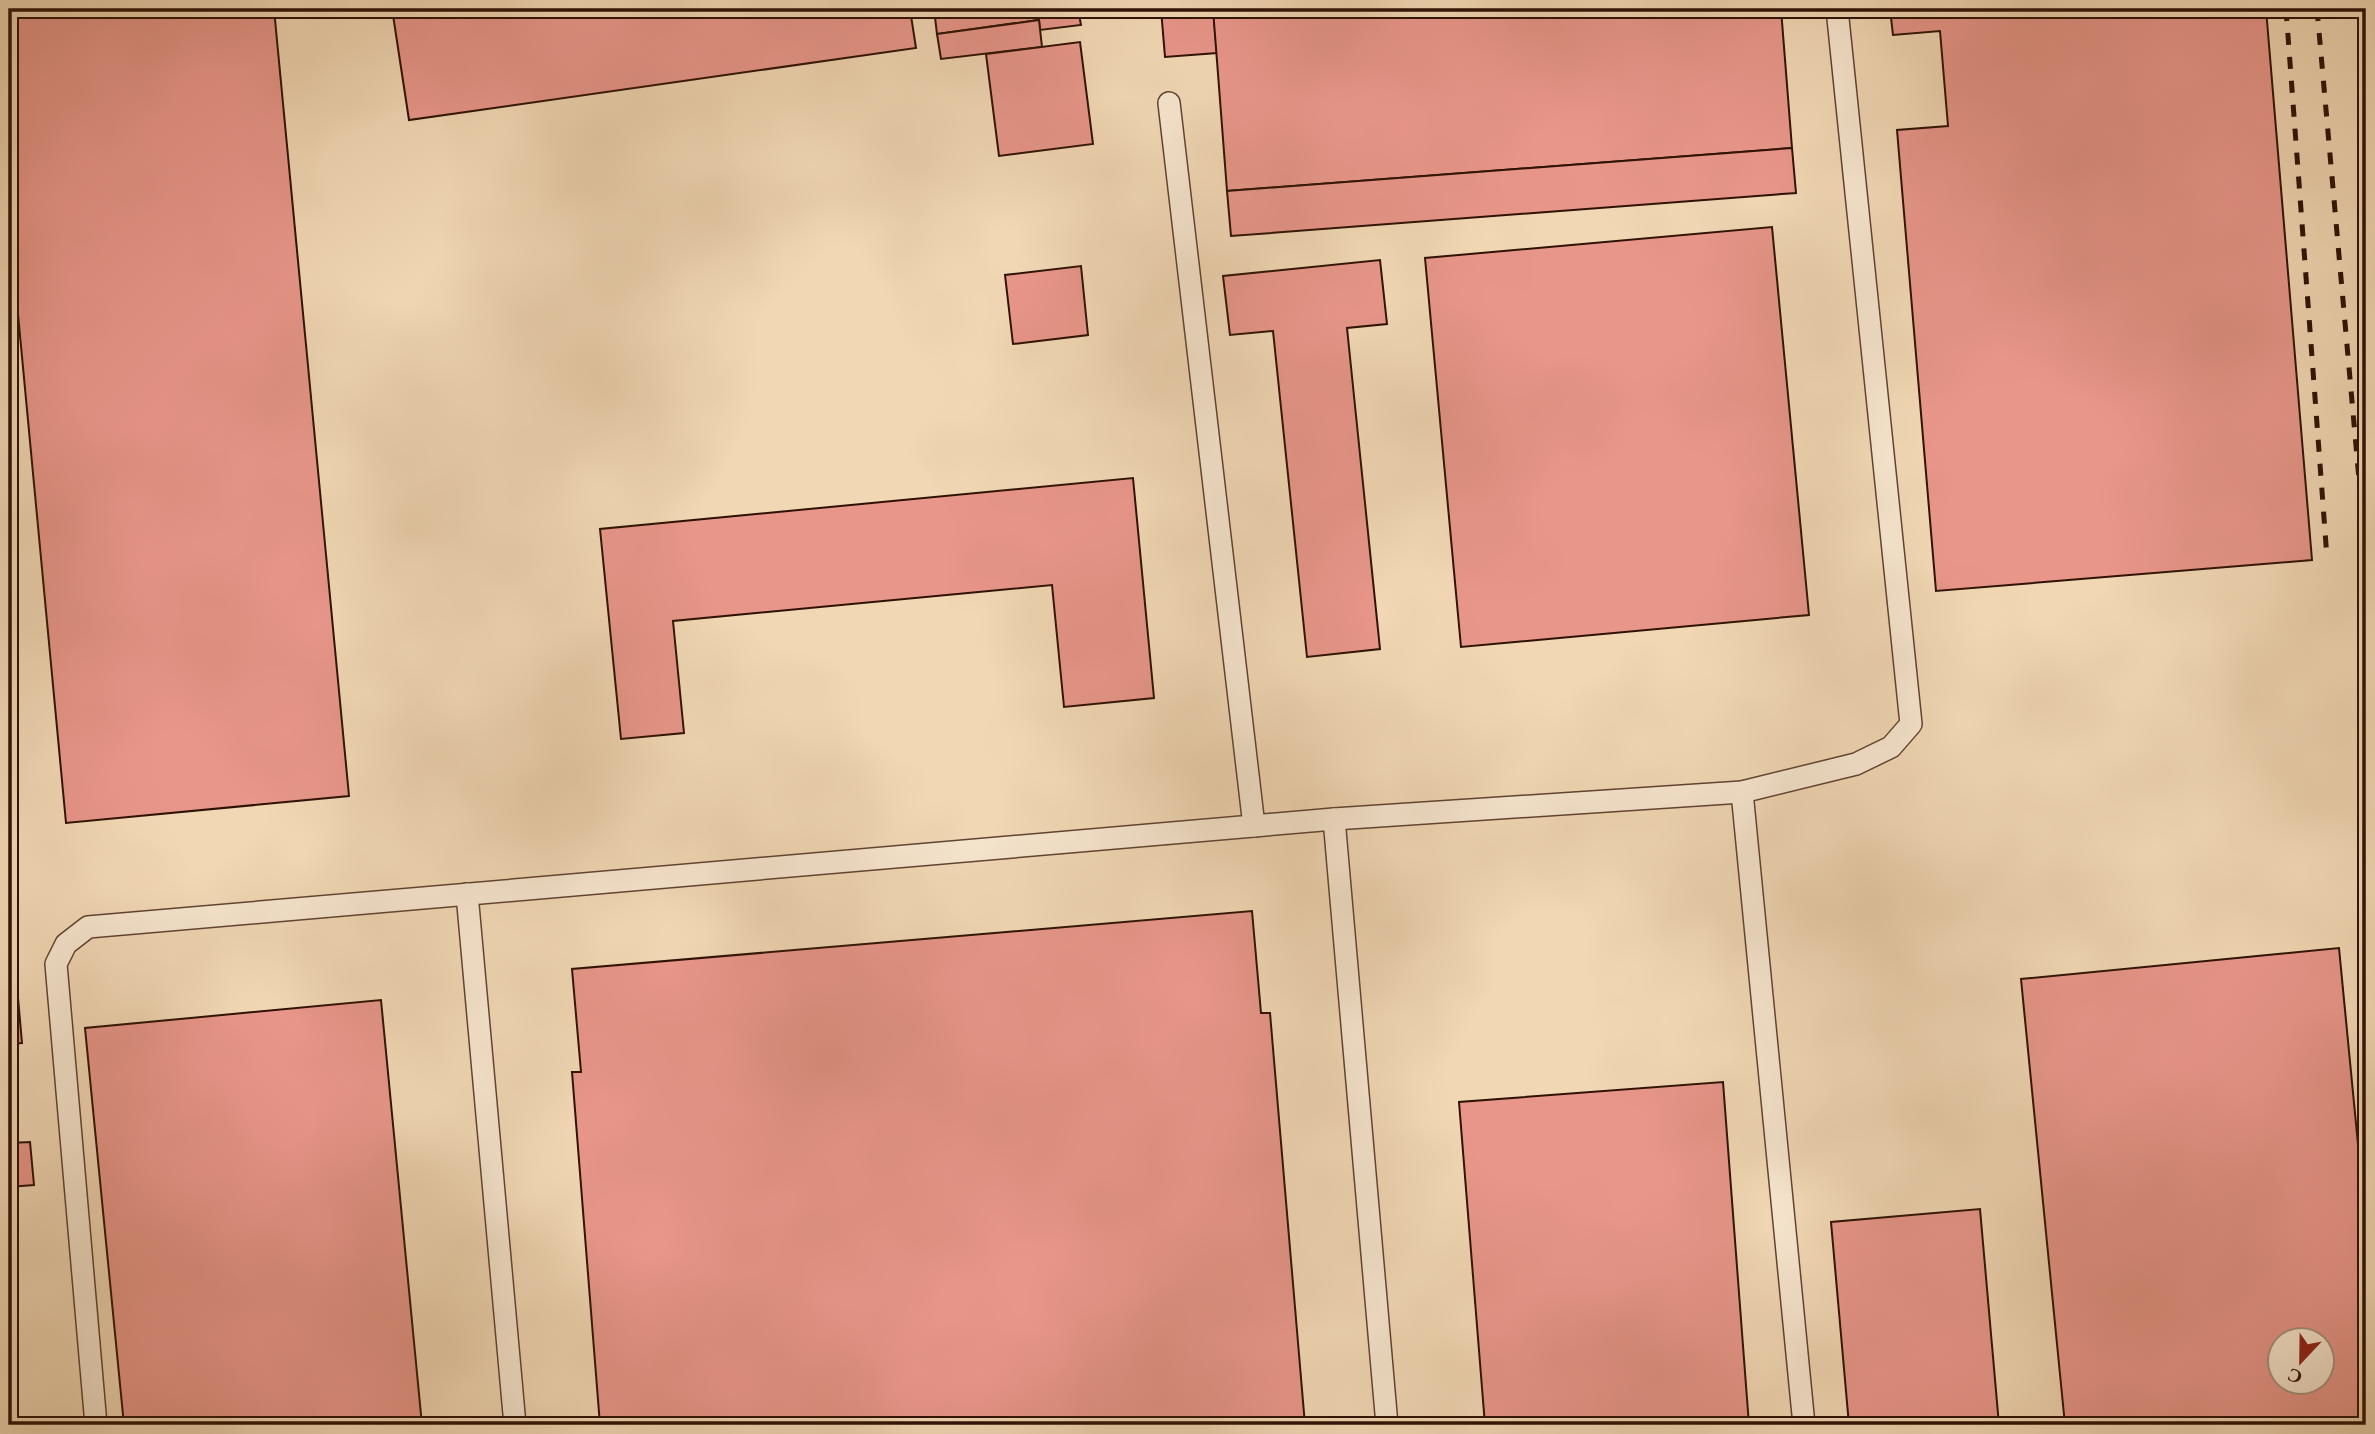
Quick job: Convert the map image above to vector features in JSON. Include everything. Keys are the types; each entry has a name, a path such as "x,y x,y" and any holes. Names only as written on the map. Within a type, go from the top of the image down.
{"lane":[{"path":"96,1425 56,964 66,944 88,927 1334,819 1742,792 1856,764 1891,747 1911,724 1837,9"},
{"path":"1169,103 1254,826"},
{"path":"1742,792 1804,1425"},
{"path":"1334,819 1387,1425"},
{"path":"467,894 515,1425"}],"building":[{"path":"9,9 274,9 349,796 66,823 9,219"},
{"path":"438,9 910,9 916,48 409,120 393,15"},
{"path":"934,9 1078,9 1081,25 1040,30 1039,20 937,34"},
{"path":"1161,9 1213,9 1217,53 1165,57"},
{"path":"1213,9 1781,9 1792,148 1227,191"},
{"path":"1890,9 2266,9 2312,560 1936,591 1897,130 1948,126 1940,31 1893,35"},
{"path":"1039,20 1042,47 941,59 937,34"},
{"path":"1080,42 1093,144 999,156 986,54"},
{"path":"1792,148 1796,193 1231,236 1227,191"},
{"path":"1772,227 1809,615 1461,647 1425,258"},
{"path":"1380,260 1387,324 1347,328 1380,649 1307,657 1273,331 1230,335 1223,276"},
{"path":"1081,266 1088,335 1013,344 1005,275"},
{"path":"1133,478 1154,698 1064,707 1052,585 673,621 684,733 621,739 600,529"},
{"path":"1252,911 1261,1013 1270,1013 1305,1425 600,1425 572,1072 581,1072 572,969"},
{"path":"2339,948 2366,1227 2366,1425 2065,1425 2021,979"},
{"path":"9,964 15,964 22,1043 9,1044"},
{"path":"381,1000 422,1425 124,1425 85,1028"},
{"path":"1723,1082 1749,1425 1485,1425 1459,1102"},
{"path":"30,1142 34,1185 9,1187 9,1143"},
{"path":"1980,1209 1999,1425 1849,1425 1831,1222"}],"railway":[{"path":"2286,9 2327,558"},
{"path":"2317,9 2366,558"}]}
